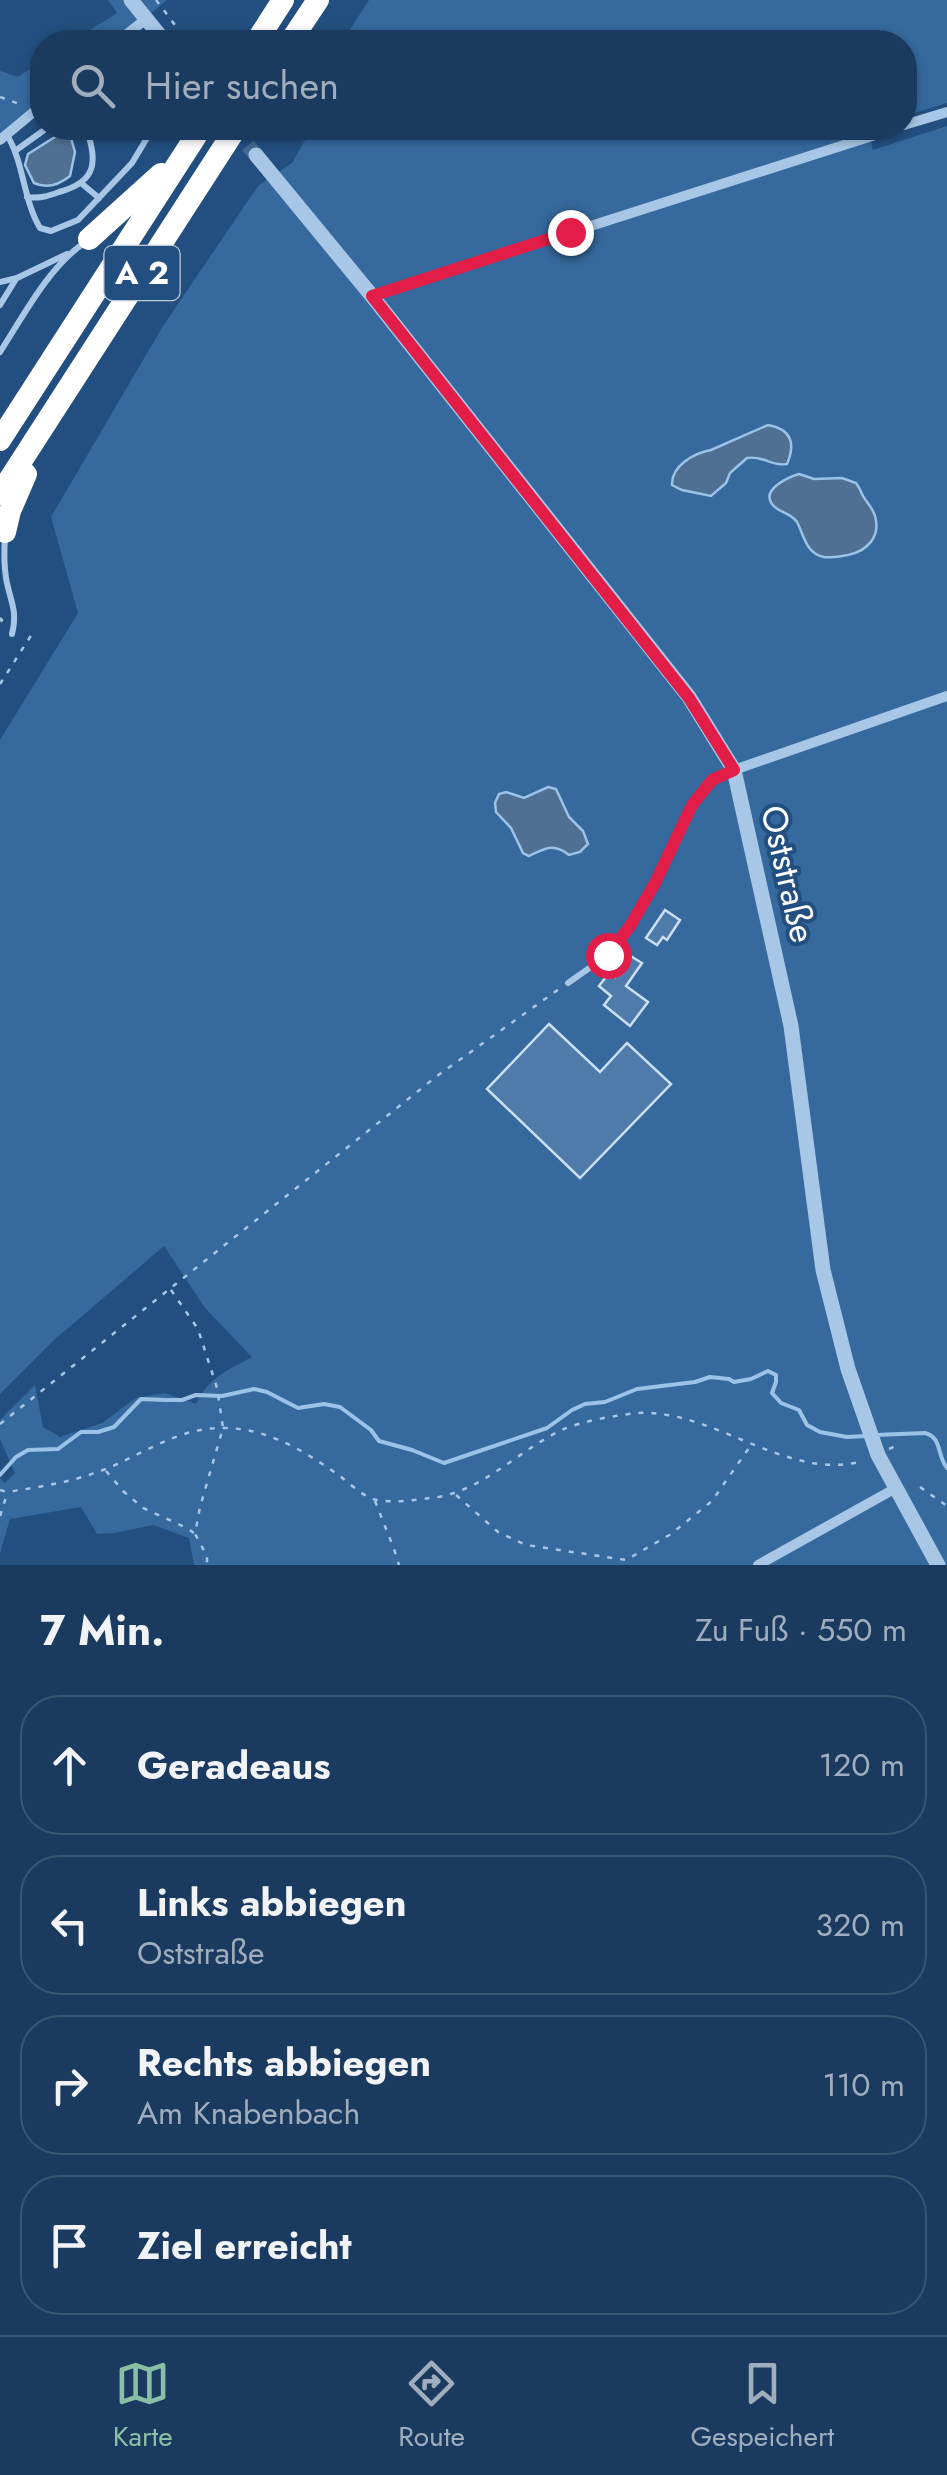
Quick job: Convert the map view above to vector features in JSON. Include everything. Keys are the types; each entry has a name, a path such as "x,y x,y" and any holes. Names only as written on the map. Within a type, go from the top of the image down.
{"highway":[{"path":"264,30 283,0"},
{"path":"298,30 318,0"},
{"name":"A 2","path":"0,440 193,140"},
{"name":"A 2","path":"0,494 228,140"},
{"path":"81,245 186,151"},
{"path":"5,532 49,419"}],"street":[{"path":"131,0 155,30"},
{"path":"133,30 146,19"},
{"path":"917,121 947,112"},
{"path":"3,137 30,116"},
{"path":"372,296 860,140"},
{"name":"Oststraße","path":"256,155 689,698 734,770 792,1026 823,1270 848,1369 878,1454 938,1565"},
{"path":"734,770 947,696"},
{"path":"758,1565 896,1488"}],"lane":[{"path":"3,137 14,151 31,213 40,228 50,231 78,220 132,162 146,140"},
{"path":"14,151 30,140"},
{"path":"26,197 38,199 78,187 92,167 94,154 90,140"},
{"path":"81,182 98,198"},
{"path":"0,282 17,278 81,245"},
{"path":"0,352 36,296 81,245"},
{"path":"0,306 17,278"},
{"path":"5,532 6,580 16,620 12,634"},
{"path":"0,588 6,580"},
{"path":"568,983 608,955 655,883 692,805 712,780 734,770"}],"path":[{"path":"156,0 179,30"},
{"path":"0,96 30,105"},
{"path":"0,684 32,634"},
{"path":"0,1424 436,1076 568,983"},
{"path":"170,1289 198,1329 217,1388 223,1428 195,1534"},
{"path":"374,1500 455,1494 564,1429 636,1414 670,1414 797,1458 844,1466 900,1444"},
{"path":"0,1490 70,1481 186,1432 223,1428 263,1433 322,1464 374,1500 398,1565"},
{"path":"455,1494 498,1532 526,1545 627,1563 712,1501 751,1444"},
{"path":"104,1469 128,1497"},
{"path":"920,1487 947,1506"},
{"path":"123,1491 144,1508 195,1534 207,1556 207,1565"},
{"path":"0,1516 7,1492"}],"shaded area":[{"path":"108,0 167,0 131,30 90,30 117,13"},
{"path":"369,0 947,0 947,103 917,112 917,30 350,30"},
{"path":"30,69 30,110 0,135 0,71 18,77"},
{"path":"947,126 947,1565 194,1565 189,1538 153,1525 97,1534 81,1507 10,1519 0,1553 0,1478 5,1483 15,1473 0,1439 0,1420 35,1385 43,1427 60,1437 102,1423 136,1398 165,1393 196,1404 213,1381 252,1357 205,1308 164,1246 53,1341 0,1394 0,740 78,613 51,517 163,326 258,186 292,163 305,140 870,140 873,150 917,140 917,136"},
{"path":"50,140 71,140 75,152 70,176 53,185 34,183 25,165 28,154"},
{"path":"768,425 790,438 787,464 747,458 711,496 672,485 679,466 691,457"},
{"path":"799,474 856,483 873,510 876,524 874,537 866,546 836,557 813,552 797,522 774,507 770,499 778,484"},
{"path":"548,787 556,789 569,817 583,831 588,844 580,852 569,855 549,848 529,856 496,812 499,794 506,792 524,798"}],"building":[{"path":"665,910 680,920 667,940 663,937 657,945 646,938"},
{"path":"629,955 642,963 626,986 648,1002 630,1026 604,1005 611,996 599,986 609,973 615,977"},
{"path":"549,1024 600,1072 627,1043 671,1084 580,1178 487,1089"}],"waterway":[{"path":"0,1475 28,1450 58,1449 81,1432 114,1427 141,1399 182,1400 254,1389 298,1408 324,1404 340,1407 371,1430 379,1441 444,1463 547,1428 585,1404 605,1402 637,1389 710,1377 734,1382 768,1371 776,1375 772,1393 781,1403 799,1410 807,1425 820,1432 866,1436"},
{"path":"875,1435 930,1435 947,1468"}],"tunnel":[{"path":"243,140 256,155"}],"route":[{"path":"570,232 372,296 689,698 734,770 712,780 692,805 655,883 608,955"}]}
